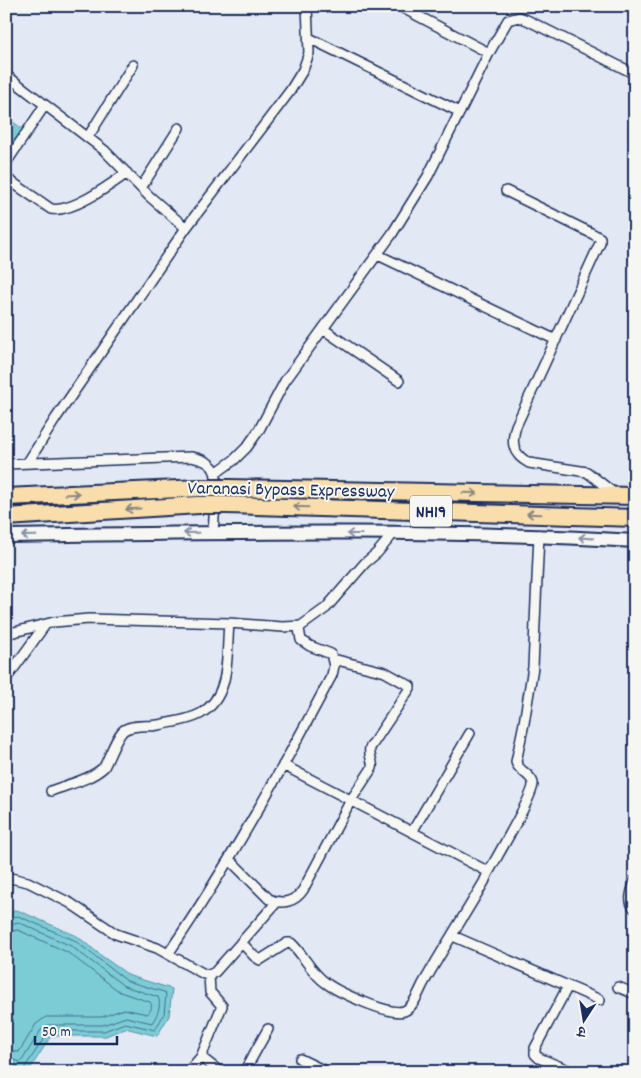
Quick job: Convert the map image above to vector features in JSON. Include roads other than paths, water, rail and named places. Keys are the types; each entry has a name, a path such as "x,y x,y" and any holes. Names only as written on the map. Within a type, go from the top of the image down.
{"highway":[{"name":"Varanasi Bypass Expressway","path":"6,497 200,488 635,496"},
{"name":"Varanasi Bypass Expressway","path":"6,517 199,505 227,505 635,518"}],"street":[{"path":"399,6 489,53"},
{"path":"28,462 186,228 290,91 303,70 309,53 305,8"},
{"path":"216,473 234,460 247,447 259,430 286,381 392,234 428,176 489,53 508,20 519,17 635,74"},
{"path":"309,38 460,112"},
{"path":"88,137 133,65"},
{"path":"6,74 104,150 141,188 186,228"},
{"path":"6,163 45,105"},
{"path":"141,188 179,128"},
{"path":"6,178 52,209 57,210 93,196 127,173"},
{"path":"506,192 600,238 600,243 516,426 512,442 513,448 522,459 529,463 578,469 587,472 617,496"},
{"path":"378,255 556,340"},
{"path":"323,329 399,380"},
{"path":"6,464 191,457 204,460 209,463 216,473 213,533"},
{"path":"6,536 213,533 538,535 635,541"},
{"path":"6,633 54,622 98,619 229,623 282,627 301,626 326,608 393,534"},
{"path":"241,942 256,959 260,960 287,943 291,943 318,977 326,984 360,1001 390,1010 402,1012 410,1006 487,878 533,787 531,780 516,765 516,762 533,667 538,535"},
{"path":"51,791 93,775 104,767 123,731 131,727 153,726 182,720 206,710 217,697 224,684 229,623"},
{"path":"6,679 45,625"},
{"path":"168,954 193,918 298,741 332,675 333,659 331,654 310,646 301,640 299,630 301,626"},
{"path":"6,877 28,882 70,903 116,934 157,948 204,974 209,975 215,972 276,903 293,900 300,895 351,800 372,768 370,748 410,688 410,686 385,672 333,659"},
{"path":"412,832 470,734"},
{"path":"283,765 443,847 485,870 488,874"},
{"path":"229,858 276,903"},
{"path":"635,881 630,899 635,909"},
{"path":"453,936 600,1000"},
{"path":"188,1072 201,1057 222,1006 210,992 209,975"},
{"path":"568,986 536,1048 535,1054 539,1058 573,1072"},
{"path":"618,988 635,994"},
{"path":"244,1072 268,1029"},
{"path":"201,1057 220,1072"},
{"path":"300,1059 327,1072"}],"water":[{"path":"6,117 24,130 6,149"},
{"path":"17,910 77,936 130,976 172,989 169,1016 157,1036 125,1028 106,1036 51,1036 28,1072 6,1069 6,914"}]}
